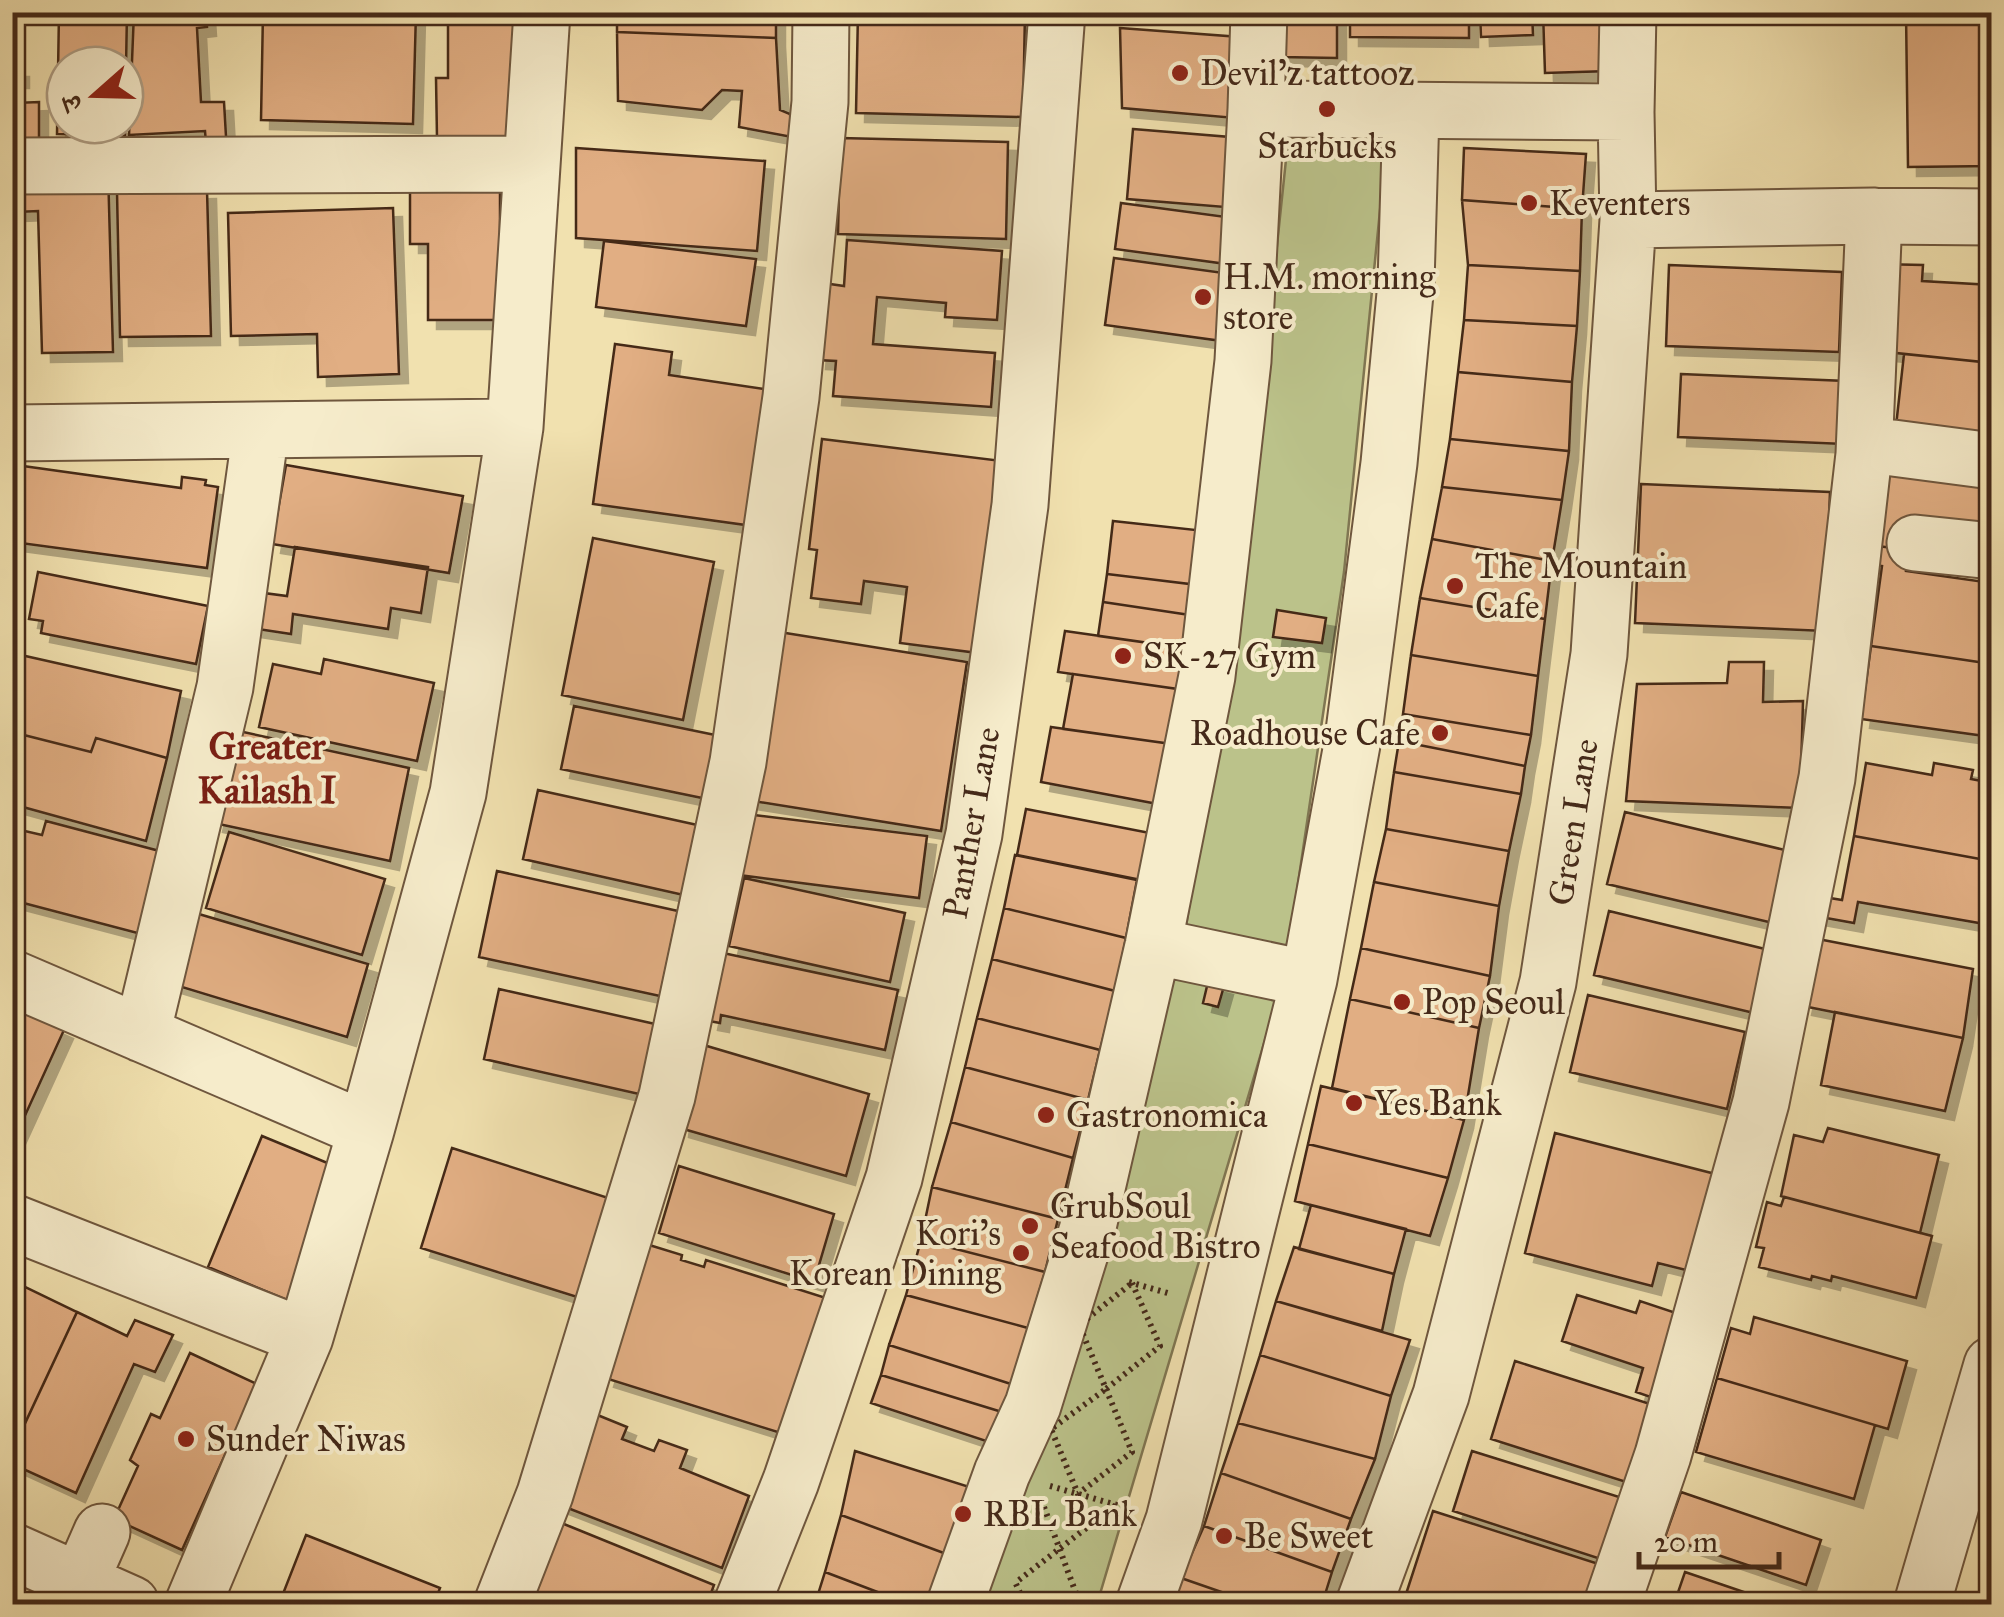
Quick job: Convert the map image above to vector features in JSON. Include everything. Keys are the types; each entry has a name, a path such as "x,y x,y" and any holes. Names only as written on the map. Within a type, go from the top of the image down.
{"street":[{"path":"193,1604 305,1336 458,794 516,427 542,12"},
{"path":"502,1604 544,1494 667,1096 738,762 791,397 820,102 822,12"},
{"name":"Panther Lane","path":"742,1604 791,1482 894,1178 974,834 1020,506 1057,12"},
{"path":"954,1604 1018,1477 1033,1405 1087,1231 1153,946 1207,676 1243,361 1259,12"},
{"name":"Green Lane","path":"1364,1604 1441,1395 1548,982 1599,654 1628,220 1628,12"},
{"path":"1256,109 1626,112"},
{"path":"1144,1604 1174,1520 1309,978 1353,739 1389,463 1406,282 1411,112"},
{"path":"12,166 532,164"},
{"path":"1612,1604 1664,1455 1761,1102 1826,778 1864,454 1874,216"},
{"path":"1628,220 1992,217"},
{"path":"12,433 516,427"},
{"path":"142,1034 226,688 262,430"},
{"path":"1892,448 1992,461"},
{"path":"1915,543 1992,551"},
{"path":"1153,946 1309,978"},
{"path":"12,978 366,1130"},
{"path":"12,1222 305,1336"},
{"path":"1922,1604 1992,1365"},
{"path":"80,1582 102,1532"},
{"path":"12,1551 131,1604"}],"path":[{"path":"1120,1279 1172,1294"},
{"path":"1078,1494 1051,1430 1106,1388 1160,1346 1132,1283 1079,1325 1106,1388 1132,1452 1078,1494"},
{"path":"1018,1477 1174,1520"},
{"path":"1018,1477 1059,1549 1080,1604"},
{"path":"1025,1604 1015,1583 1117,1504"}],"green space":[{"path":"1287,150 1386,150 1344,572 1287,958 1184,940 1249,513"},
{"path":"1170,965 1279,993 1097,1604 981,1604"}],"building":[{"path":"59,12 127,12 126,45 58,45"},
{"path":"134,12 206,12 207,27 197,28 201,102 224,102 227,154 207,155 205,131 145,134 145,45 133,45"},
{"path":"263,12 416,12 413,124 261,120"},
{"path":"448,12 530,12 530,138 437,138 436,78 448,78"},
{"path":"617,12 776,12 776,38 617,32"},
{"path":"858,12 1025,12 1023,117 856,113"},
{"path":"1280,12 1337,12 1337,58 1280,57"},
{"path":"1350,12 1469,12 1469,38 1350,37"},
{"path":"1480,12 1532,12 1533,35 1481,37"},
{"path":"1543,12 1608,12 1610,71 1545,73"},
{"path":"1906,12 1992,12 1992,166 1908,167"},
{"name":"Devil'z tattooz","path":"1120,28 1240,37 1235,118 1122,108"},
{"path":"617,32 776,38 780,110 790,114 792,137 739,127 742,91 722,90 702,110 618,101"},
{"path":"12,43 13,68 20,68 20,79 15,79 15,103 39,102 39,147 19,147 19,131 12,130"},
{"path":"1133,129 1242,138 1237,208 1127,199"},
{"path":"840,138 1008,142 1006,239 838,234"},
{"path":"576,148 765,161 757,251 576,238"},
{"path":"1464,148 1586,154 1582,209 1462,200"},
{"path":"108,169 113,352 42,353 38,211 16,212 15,171"},
{"path":"410,186 500,186 500,320 428,320 428,244 410,244"},
{"path":"207,190 211,336 120,337 117,192"},
{"path":"1462,200 1582,209 1580,271 1468,265"},
{"path":"1121,203 1241,219 1234,265 1115,249"},
{"path":"393,208 399,374 318,377 317,334 231,336 228,213"},
{"path":"847,240 1002,251 997,320 945,317 946,303 877,297 873,344 995,353 991,407 833,396 836,361 817,360 823,283 844,286"},
{"path":"604,241 756,259 746,326 596,307"},
{"path":"1114,258 1231,274 1222,341 1105,325"},
{"path":"1877,264 1923,265 1922,281 1992,285 1992,363 1887,352"},
{"path":"1468,265 1580,271 1577,326 1464,320"},
{"path":"1669,265 1842,272 1839,352 1666,346"},
{"path":"1464,320 1577,326 1572,382 1458,372"},
{"path":"615,344 672,352 669,375 771,390 753,526 593,504"},
{"path":"1904,354 1992,363 1992,447 1895,435"},
{"path":"1458,372 1572,382 1569,451 1450,439"},
{"path":"1681,374 1846,381 1844,444 1678,437"},
{"path":"822,439 1002,461 978,653 900,643 907,587 864,581 861,604 811,598 817,550 809,549"},
{"path":"1450,439 1569,451 1562,500 1442,487"},
{"path":"286,465 463,496 449,573 272,544"},
{"path":"23,466 181,488 182,477 206,480 205,485 218,487 207,568 13,542"},
{"path":"1890,470 1990,481 1983,542 1908,550 1870,545 1872,526 1883,527"},
{"path":"1641,484 1830,492 1825,631 1635,623"},
{"path":"1442,487 1562,500 1552,561 1432,539"},
{"path":"1113,521 1196,530 1190,584 1107,574"},
{"path":"593,538 714,562 683,720 562,695"},
{"path":"1432,539 1552,561 1545,619 1420,598"},
{"path":"1870,545 1908,550 1906,571 1992,583 1992,664 1871,646 1882,566 1868,564"},
{"path":"295,547 428,567 421,613 391,608 388,629 293,614 291,634 251,628 256,592 287,596"},
{"path":"38,572 208,606 196,664 41,633 43,621 29,619"},
{"path":"1107,574 1190,584 1190,615 1103,602"},
{"path":"1420,598 1545,619 1538,676 1411,655"},
{"path":"1103,602 1190,615 1185,648 1098,636"},
{"path":"1277,610 1326,618 1322,643 1273,637"},
{"path":"773,631 967,662 941,831 747,800"},
{"path":"1065,631 1185,648 1178,689 1058,672"},
{"path":"1871,646 1992,664 1992,737 1861,719"},
{"path":"12,653 181,691 167,758 96,738 91,752 12,732"},
{"path":"1411,655 1538,676 1531,735 1403,714"},
{"path":"324,659 434,683 417,761 259,727 273,664 321,674"},
{"path":"1729,662 1764,662 1763,702 1803,701 1800,808 1626,801 1637,684 1727,683"},
{"path":"1073,674 1178,689 1172,744 1063,729"},
{"path":"574,706 720,736 707,799 561,769"},
{"path":"1403,714 1531,735 1525,766 1399,741"},
{"path":"1051,727 1172,744 1163,805 1041,782"},
{"path":"234,730 409,768 390,861 214,823"},
{"path":"12,732 91,752 96,738 167,758 146,841 12,804"},
{"path":"1399,741 1525,766 1521,794 1394,772"},
{"path":"1866,763 1932,775 1934,763 1973,770 1971,779 1992,783 1991,861 1854,836"},
{"path":"1394,772 1521,794 1509,851 1386,829"},
{"path":"538,790 711,828 697,898 523,859"},
{"path":"1026,809 1155,834 1146,881 1017,855"},
{"path":"1625,812 1789,851 1773,923 1607,884"},
{"path":"746,814 927,836 919,898 739,875"},
{"path":"46,821 167,853 145,935 12,900 12,828 42,835"},
{"path":"1386,829 1509,851 1499,906 1374,882"},
{"path":"229,832 385,879 362,955 206,908"},
{"path":"1854,836 1991,861 1979,923 1858,902 1854,923 1815,916 1818,896 1842,900"},
{"path":"1015,855 1137,880 1126,938 1004,908"},
{"path":"497,871 678,911 660,996 479,957"},
{"path":"744,878 905,913 890,982 729,946"},
{"path":"1374,882 1499,906 1490,976 1361,948"},
{"path":"1004,908 1126,938 1115,991 992,959"},
{"path":"1609,911 1769,950 1754,1013 1594,975"},
{"path":"192,912 368,964 347,1037 172,984"},
{"path":"1818,939 1973,969 1963,1038 1803,1006"},
{"path":"1361,948 1490,976 1479,1028 1350,999"},
{"path":"723,953 898,990 885,1050 721,1015 720,1023 709,1021"},
{"path":"992,959 1115,991 1100,1050 977,1018"},
{"path":"1208,982 1224,986 1218,1007 1203,1003"},
{"path":"499,989 664,1026 648,1096 484,1059"},
{"path":"1588,995 1745,1032 1727,1109 1570,1072"},
{"path":"1350,999 1479,1028 1464,1120 1332,1088"},
{"path":"12,1007 64,1030 12,1144"},
{"path":"1835,1012 1963,1038 1945,1111 1821,1085"},
{"path":"977,1018 1100,1050 1088,1100 965,1067"},
{"path":"690,1041 869,1094 846,1176 680,1128"},
{"path":"965,1067 1088,1100 1073,1158 951,1122"},
{"path":"1321,1086 1464,1120 1448,1178 1308,1144"},
{"path":"951,1122 1073,1158 1058,1219 932,1187"},
{"path":"1828,1128 1939,1155 1920,1233 1781,1196 1794,1135 1823,1142"},
{"path":"1555,1133 1731,1178 1706,1275 1658,1263 1652,1286 1525,1253"},
{"path":"262,1136 342,1169 289,1301 208,1267"},
{"path":"1308,1144 1448,1178 1430,1236 1295,1201"},
{"path":"452,1148 624,1203 593,1302 421,1248"},
{"path":"679,1166 834,1214 814,1282 659,1233"},
{"path":"932,1187 1058,1219 1045,1272 921,1240"},
{"path":"1784,1197 1932,1236 1916,1298 1832,1276 1831,1281 1812,1276 1811,1280 1759,1267 1764,1248 1756,1247 1767,1202 1781,1206"},
{"path":"1311,1205 1406,1229 1394,1274 1299,1249"},
{"path":"921,1240 1045,1272 1028,1328 906,1295"},
{"path":"646,1244 682,1255 681,1260 704,1267 706,1260 826,1298 784,1434 605,1378"},
{"path":"1294,1247 1394,1274 1382,1331 1276,1301"},
{"path":"13,1281 77,1312 15,1445 12,1444"},
{"path":"906,1295 1028,1328 1011,1384 889,1345"},
{"path":"1577,1295 1636,1313 1640,1301 1691,1318 1665,1402 1636,1392 1643,1368 1562,1341"},
{"path":"1276,1301 1410,1340 1391,1396 1260,1355"},
{"path":"77,1312 127,1336 135,1320 173,1335 155,1372 134,1364 76,1493 12,1464 12,1451"},
{"path":"1754,1317 1907,1361 1888,1429 1717,1378 1731,1328 1750,1334"},
{"path":"889,1345 1011,1384 1002,1412 881,1375"},
{"name":"Sunder Niwas","path":"190,1353 257,1384 182,1550 114,1519 138,1466 130,1460 151,1414 160,1418"},
{"path":"1260,1355 1391,1396 1375,1459 1238,1423"},
{"path":"1515,1361 1669,1410 1645,1488 1491,1439"},
{"path":"881,1375 1002,1412 992,1443 871,1403"},
{"path":"1717,1378 1875,1425 1854,1499 1696,1452"},
{"path":"595,1414 627,1427 622,1439 654,1451 659,1440 687,1450 680,1468 749,1496 722,1568 560,1505"},
{"path":"1238,1423 1375,1459 1351,1519 1221,1473"},
{"path":"855,1451 979,1490 960,1559 841,1515"},
{"path":"1472,1451 1632,1501 1613,1563 1453,1511"},
{"path":"1221,1473 1351,1519 1332,1572 1204,1526"},
{"path":"1681,1492 1821,1540 1806,1585 1665,1537"},
{"path":"1433,1511 1608,1567 1597,1604 1449,1604 1407,1591"},
{"path":"841,1515 960,1559 941,1604 909,1604 825,1572"},
{"path":"559,1522 714,1585 707,1604 543,1604 528,1599"},
{"path":"1204,1526 1332,1572 1322,1604 1256,1604 1181,1578"},
{"path":"306,1535 440,1588 434,1604 279,1604"},
{"path":"825,1572 909,1604 815,1604"},
{"path":"1685,1572 1779,1604 1674,1604"},
{"path":"1181,1578 1256,1604 1173,1601"}],"place":[{"name":"Devil'z tattooz","path":"1180,73"},
{"name":"Starbucks","path":"1327,109"},
{"name":"Keventers","path":"1529,203"},
{"name":"H.M. morning store","path":"1203,297"},
{"name":"The Mountain Cafe","path":"1455,586"},
{"name":"SK-27 Gym","path":"1123,656"},
{"name":"Roadhouse Cafe","path":"1440,733"},
{"name":"Pop Seoul","path":"1402,1002"},
{"name":"Yes Bank","path":"1354,1103"},
{"name":"Gastronomica","path":"1046,1115"},
{"name":"GrubSoul Seafood Bistro","path":"1030,1226"},
{"name":"Kori's Korean Dining","path":"1021,1253"},
{"name":"Sunder Niwas","path":"186,1439"},
{"name":"RBL Bank","path":"963,1514"},
{"name":"Be Sweet","path":"1224,1536"}],"district":[{"name":"Greater Kailash I","path":"267,768"}]}
